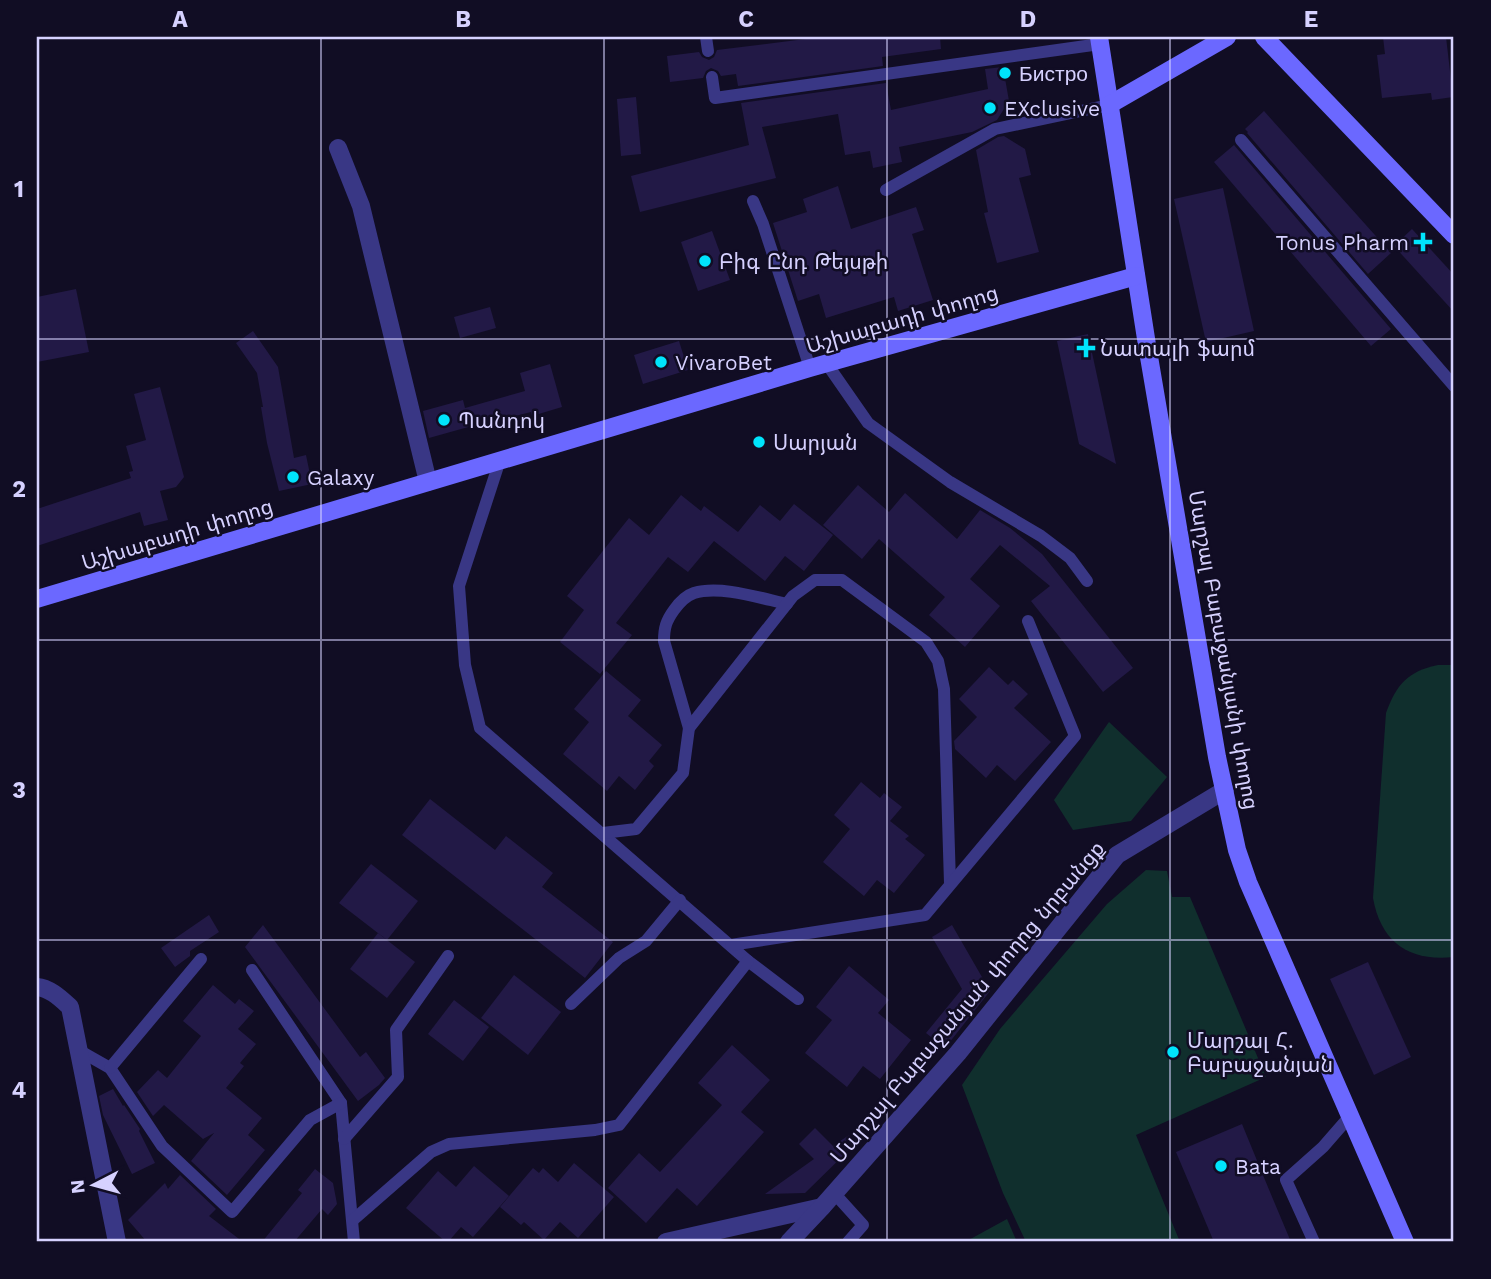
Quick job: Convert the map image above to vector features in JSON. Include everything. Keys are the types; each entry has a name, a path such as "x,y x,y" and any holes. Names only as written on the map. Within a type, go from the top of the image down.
{"street":[{"path":"1109,105 1227,37"},
{"path":"1264,37 1454,235"},
{"name":"Մարշալ Բաբաջանյանի փողոց","path":"1099,40 1206,688 1237,850 1248,882 1405,1242"},
{"path":"338,148 361,206 428,482"},
{"name":"Աշխաբադի փողոց","path":"37,598 818,366 1136,276"},
{"name":"Մարշալ Բաբաջանյան փողոց նրբանցք","path":"789,1242 958,1053 1117,855 1225,790"},
{"path":"37,986 56,995 70,1007 117,1242"},
{"path":"666,1242 822,1207"}],"lane":[{"path":"706,37 708,51"},
{"path":"712,77 715,98 1099,40"},
{"path":"886,190 995,129 1109,105"},
{"path":"1241,140 1454,386"},
{"path":"753,201 818,366 867,423 950,482 1041,536 1070,558 1087,581"},
{"path":"500,460 459,586 465,665 480,728 748,961 798,999"},
{"path":"689,729 793,596 815,580 842,580 926,642 938,661 944,689 950,883"},
{"path":"603,833 636,829 683,772 689,729 664,641 664,626 680,602 692,594 708,591 787,604"},
{"path":"731,945 925,915 1075,736 1028,621"},
{"path":"571,1004 619,958 646,941 680,900"},
{"path":"344,1139 398,1077 396,1030 448,956"},
{"path":"110,1068 201,959"},
{"path":"353,1220 430,1152 449,1144 595,1130 619,1125 748,961"},
{"path":"252,971 341,1103 355,1242"},
{"path":"80,1051 110,1068 162,1146 232,1212 310,1121 341,1103"},
{"path":"1314,1242 1286,1180 1323,1147 1350,1116"},
{"path":"834,1193 863,1225 848,1242"}],"green space":[{"path":"1438,665 1454,665 1454,957 1438,958 1411,952 1391,938 1377,914 1373,898 1386,713 1404,681 1419,671"},
{"path":"1109,722 1167,777 1131,821 1073,830 1054,800"},
{"path":"1146,870 1167,871 1172,897 1190,897 1266,1077 1136,1135 1180,1242 1026,1242 1003,1193 962,1085 1000,1029 1107,904"},
{"path":"1007,1219 1017,1242 965,1242"}],"building":[{"path":"821,37 940,37 941,49 882,57 883,66 738,86 736,74 721,76 711,68 703,78 670,82 667,56 699,52 709,60 717,50"},
{"path":"1383,37 1446,37 1453,97 1432,100 1431,93 1382,98 1377,55 1385,54"},
{"path":"1003,67 1009,101 997,120 972,132 899,147 902,162 873,168 870,151 845,155 838,114 762,127 776,178 640,212 631,176 749,145 741,103 886,83 891,110 988,89 985,69"},
{"path":"636,97 641,154 621,156 617,99"},
{"path":"1264,111 1391,253 1368,274 1247,133 1245,129"},
{"path":"1004,136 1025,149 1031,175 1019,178 1039,252 997,263 984,213 988,212 976,150"},
{"path":"1234,145 1391,329 1371,346 1214,162"},
{"path":"838,186 851,229 916,207 924,230 912,234 933,300 898,311 894,297 826,318 819,294 798,301 773,223 807,212 803,199"},
{"path":"1223,188 1254,331 1206,342 1174,199"},
{"path":"1412,229 1454,275 1454,312 1394,246"},
{"name":"Բիգ Ընդ Թեյսթի","path":"712,231 730,280 698,291 681,242"},
{"path":"76,289 89,352 37,362 37,297"},
{"path":"490,307 496,328 460,338 454,317"},
{"path":"253,331 278,367 294,458 306,455 312,484 279,491 267,443 257,373 236,343"},
{"path":"1088,334 1116,464 1079,444 1057,341"},
{"name":"VivaroBet","path":"679,341 688,370 643,384 634,355"},
{"path":"550,364 562,407 532,416 531,412 479,424 429,438 423,411 463,400 465,408 525,391 520,373"},
{"path":"160,387 184,477 176,487 160,491 168,520 144,526 140,512 37,546 37,509 131,478 129,472 133,471 126,446 146,440 134,394"},
{"path":"858,485 889,512 905,493 957,539 980,510 1010,528 1042,554 1133,668 1103,692 1031,601 1050,586 1000,545 970,579 1000,606 965,647 929,615 945,597 879,539 862,559 823,525"},
{"path":"681,495 701,511 704,506 738,532 760,505 780,521 794,504 833,535 804,571 785,556 765,581 714,541 688,572 668,557 616,623 632,635 600,674 560,642 584,610 567,596 629,518 649,535"},
{"path":"989,667 1008,685 1013,680 1028,694 1014,708 1051,742 1015,781 997,765 986,778 955,749 954,741 977,717 959,699"},
{"path":"606,671 641,700 628,716 662,745 649,761 654,766 635,790 619,776 607,791 563,754 589,722 574,709"},
{"path":"861,782 880,798 884,793 902,807 890,821 909,836 905,839 925,855 894,893 877,880 864,896 823,862 850,829 834,815"},
{"path":"430,799 495,850 506,836 553,873 542,887 613,942 585,978 402,835"},
{"path":"371,864 418,901 387,940 339,903"},
{"path":"209,915 219,932 190,951 190,956 175,967 161,948"},
{"path":"263,925 360,1057 366,1052 385,1078 358,1101 245,947"},
{"path":"952,925 990,991 945,1048 926,1033 962,989 932,937"},
{"path":"378,933 415,962 387,998 350,969"},
{"path":"1368,962 1411,1057 1374,1075 1330,979"},
{"path":"849,966 889,1000 878,1013 911,1040 880,1079 863,1066 847,1087 805,1053 832,1020 816,1007"},
{"path":"514,975 561,1012 528,1055 481,1018"},
{"path":"213,985 235,1004 239,999 254,1011 238,1029 256,1044 240,1063 244,1066 226,1088 262,1118 248,1135 265,1150 227,1195 191,1161 214,1133 203,1139 164,1105 153,1116 137,1092 158,1070 167,1078 201,1036 183,1021"},
{"path":"454,1000 489,1027 463,1061 428,1034"},
{"path":"732,1045 770,1080 741,1112 764,1132 697,1206 677,1188 646,1223 608,1188 639,1153 660,1172 722,1105 698,1083"},
{"path":"113,1089 140,1129 155,1163 132,1174 103,1115 99,1096"},
{"path":"1242,1124 1291,1242 1214,1242 1176,1152"},
{"path":"815,1128 833,1146 849,1135 856,1143 805,1193 765,1194 814,1159 799,1144"},
{"path":"574,1163 614,1197 578,1238 560,1222 544,1240 524,1222 521,1225 500,1207 533,1168 539,1173 543,1168 558,1182"},
{"path":"474,1166 509,1196 473,1237 461,1227 446,1242 406,1208 438,1171 456,1187"},
{"path":"315,1169 333,1183 337,1204 328,1215 322,1209 294,1242 262,1242 302,1193 298,1190"},
{"path":"180,1175 216,1209 209,1216 243,1242 147,1242 128,1220 165,1183 168,1189"}],"place":[{"name":"Бистро","path":"1005,73"},
{"name":"EXclusive","path":"990,108"},
{"name":"Tonus Pharm","path":"1423,242"},
{"name":"Բիգ Ընդ Թեյսթի","path":"705,261"},
{"name":"Նատալի ֆարմ","path":"1086,348"},
{"name":"VivaroBet","path":"661,362"},
{"name":"Պանդոկ","path":"444,420"},
{"name":"Սարյան","path":"759,442"},
{"name":"Galaxy","path":"293,477"},
{"name":"Մարշալ Հ. Բաբաջանյան","path":"1173,1052"},
{"name":"Bata","path":"1221,1166"}]}
